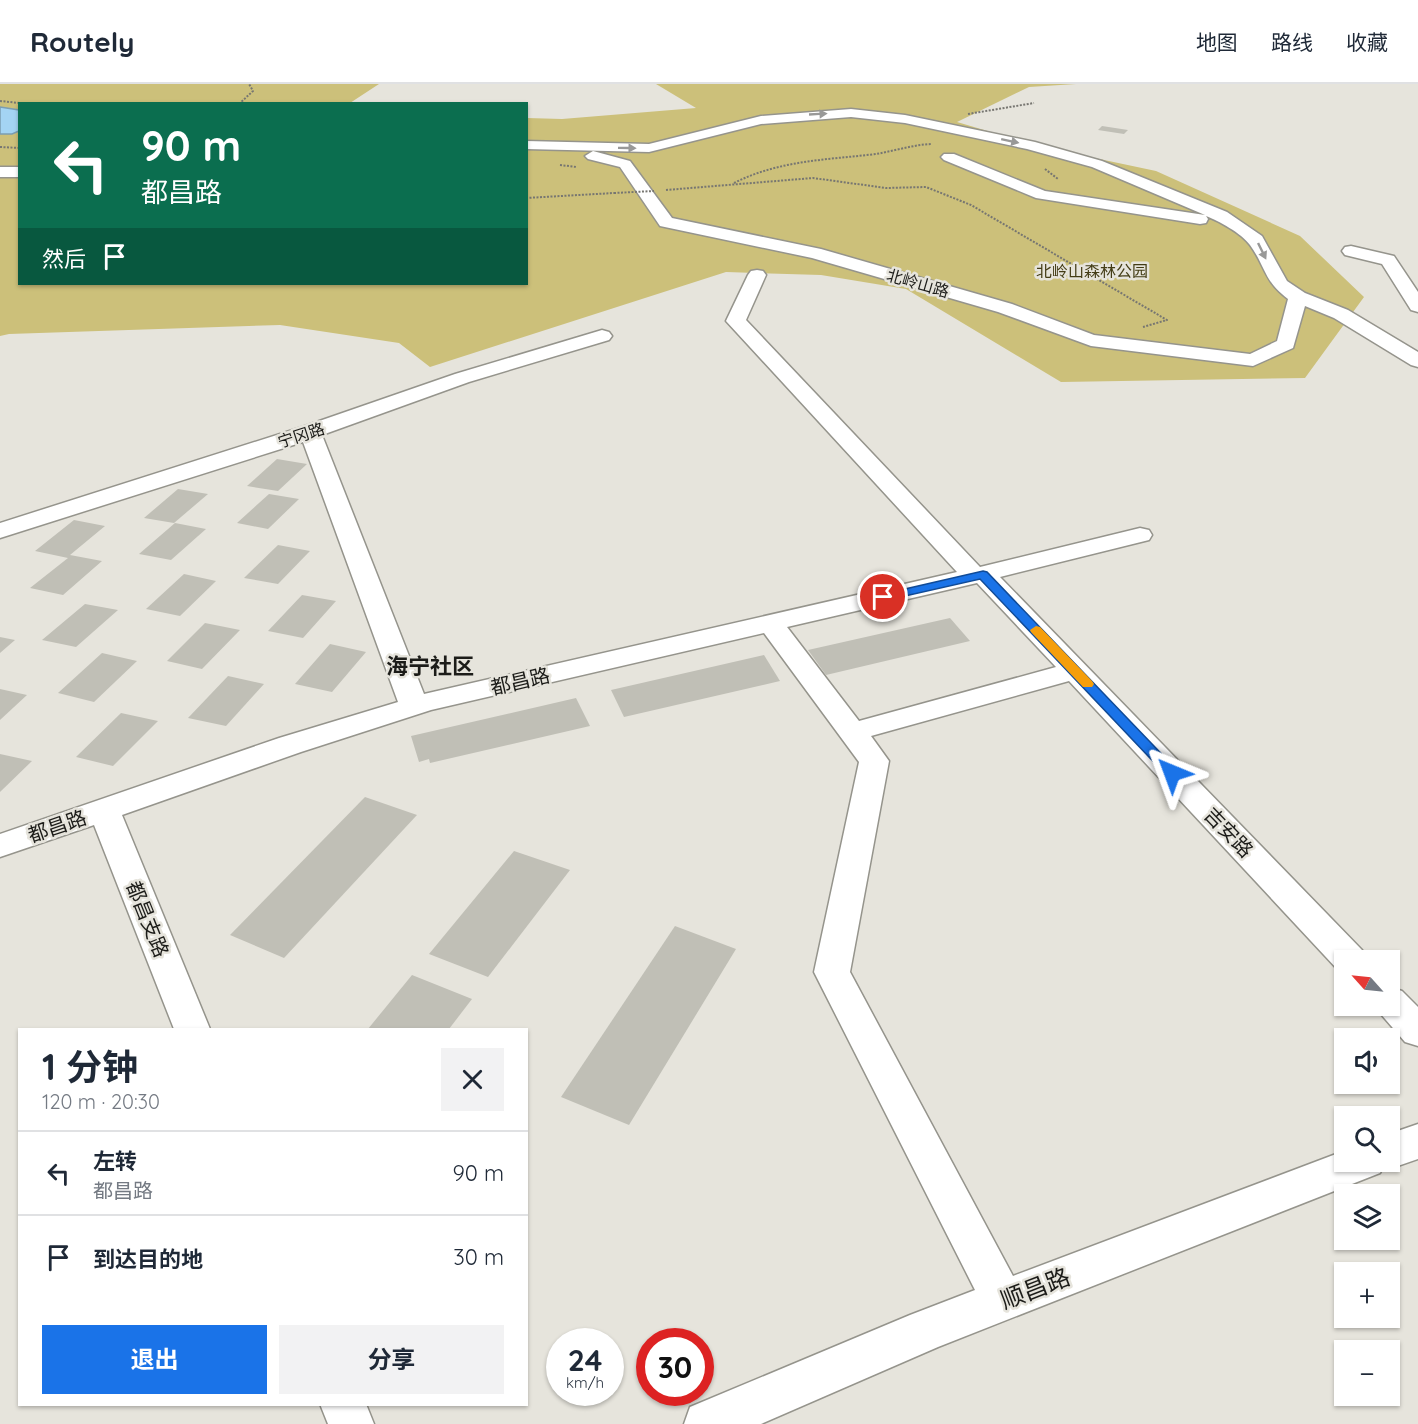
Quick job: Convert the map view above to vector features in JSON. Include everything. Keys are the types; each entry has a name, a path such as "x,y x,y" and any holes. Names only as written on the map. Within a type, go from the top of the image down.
{"street":[{"name":"北岭山路","path":"528,146 649,148 761,120 851,113 905,119 1067,155 1097,164 1234,224 1256,240 1276,279 1298,297 1341,315 1418,360"},
{"name":"北岭山路","path":"528,146 603,158 625,164 666,222 815,253 1005,308 1091,340 1253,360 1286,344 1298,297"},
{"path":"944,150 1020,188 1042,195 1234,224"},
{"path":"0,172 18,172"},
{"path":"1351,250 1388,260 1418,306"},
{"name":"吉安路","path":"758,275 736,321 978,575 1075,671 1340,950"},
{"name":"宁冈路","path":"0,531 310,432 462,378 602,336"},
{"path":"310,432 414,706"},
{"name":"都昌路","path":"0,846 290,745 414,706 1140,535"},
{"path":"770,623 874,761 832,972 1003,1300"},
{"path":"852,732 1075,671"},
{"name":"都昌支路","path":"104,810 192,1028"},
{"path":"1400,1012 1418,1031"},
{"path":"1400,1148 1418,1141"},
{"name":"顺昌路","path":"707,1424 926,1330 1337,1172"},
{"path":"344,1406 351,1424"}],"path":[{"path":"241,102 253,91 249,84"},
{"path":"0,100 18,102"},
{"path":"731,185 744,177 808,158 874,154 920,144 944,150"},
{"path":"0,147 18,146"},
{"path":"558,165 579,167"},
{"path":"1044,169 1086,203"},
{"path":"665,190 813,178 886,188 926,187 971,205 1167,320 1091,340"},
{"path":"615,187 620,193"},
{"path":"528,198 654,191"}],"green space":[{"name":"北岭山森林公园","path":"0,84 379,84 352,102 18,102 18,285 528,285 528,118 562,119 696,108 656,84 1076,84 1029,87 957,122 1038,146 1156,171 1300,236 1364,297 1305,378 1061,382 906,289 821,275 726,272 430,367 399,343 280,325 0,336"}],"water":[{"path":"0,107 18,110 18,131 0,134"}],"building":[{"path":"1102,126 1128,130 1124,134 1098,130"},
{"path":"277,459 307,464 278,491 247,486"},
{"path":"178,489 208,494 174,523 144,518"},
{"path":"269,494 299,499 268,529 237,523"},
{"path":"74,520 105,526 70,555 102,561 63,595 30,588 68,558 35,551"},
{"path":"175,523 206,529 171,560 139,554"},
{"path":"278,545 310,551 278,584 244,578"},
{"path":"184,574 216,581 180,616 146,609"},
{"path":"302,595 336,601 303,638 268,631"},
{"path":"85,604 118,610 76,647 42,640"},
{"path":"950,618 970,641 826,675 808,650"},
{"path":"205,623 240,630 202,669 167,661"},
{"path":"0,637 15,640 0,653"},
{"path":"330,644 366,652 332,692 295,684"},
{"path":"102,653 137,661 94,702 58,693"},
{"path":"764,655 780,681 624,717 611,690"},
{"path":"228,676 264,684 226,726 188,718"},
{"path":"0,689 27,695 0,720"},
{"path":"576,698 590,726 430,763 429,759 419,762 411,736"},
{"path":"121,713 158,721 113,766 76,757"},
{"path":"0,754 32,761 0,792"},
{"path":"365,797 417,815 284,958 230,935"},
{"path":"514,851 570,870 488,977 429,954"},
{"path":"675,926 736,949 629,1125 561,1097"},
{"path":"412,975 472,999 450,1028 369,1028"}],"slow traffic":[{"path":"1036,630 1088,684"}],"district":[{"name":"海宁社区","path":"430,666"}],"route":[{"path":"883,597 983,574 1172,773"}]}
